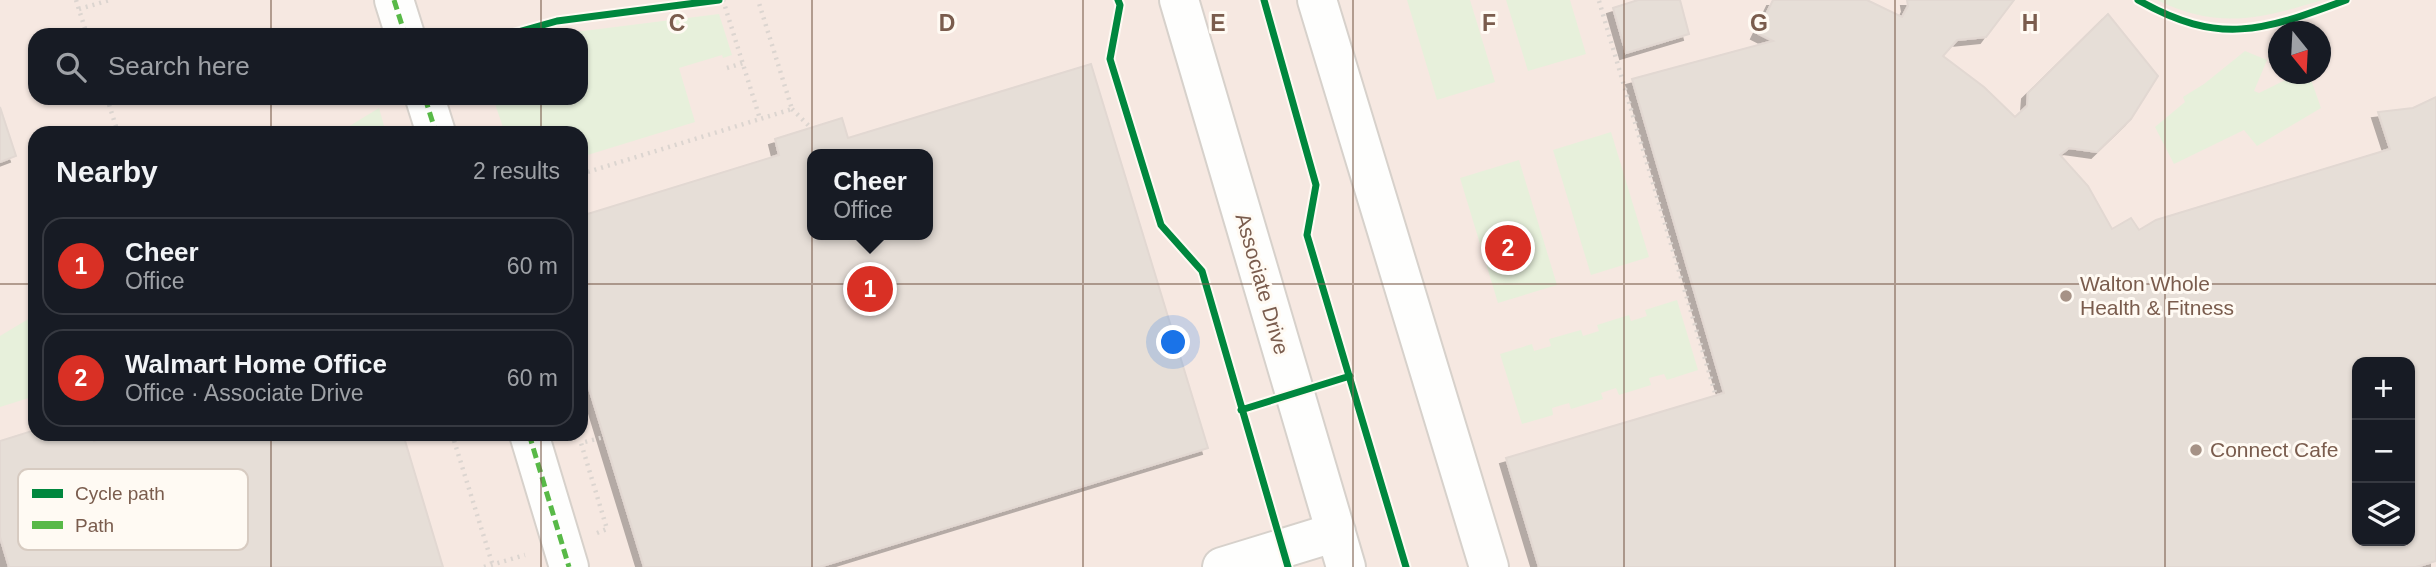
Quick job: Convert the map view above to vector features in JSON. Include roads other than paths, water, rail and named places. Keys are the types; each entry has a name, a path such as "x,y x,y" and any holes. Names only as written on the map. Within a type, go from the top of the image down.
{"street":[{"path":"394,0 403,28"},
{"name":"Associate Drive","path":"1179,0 1341,550"},
{"path":"1317,0 1489,567"},
{"path":"427,105 434,126"},
{"path":"531,441 569,567"},
{"path":"1222,567 1341,550"}],"place":[{"name":"Walmart Home Office","path":"1508,248"},
{"name":"Cheer","path":"870,289"},
{"name":"Walton Whole Health & Fitness","path":"2066,296"},
{"name":"Connect Cafe","path":"2196,450"}]}
